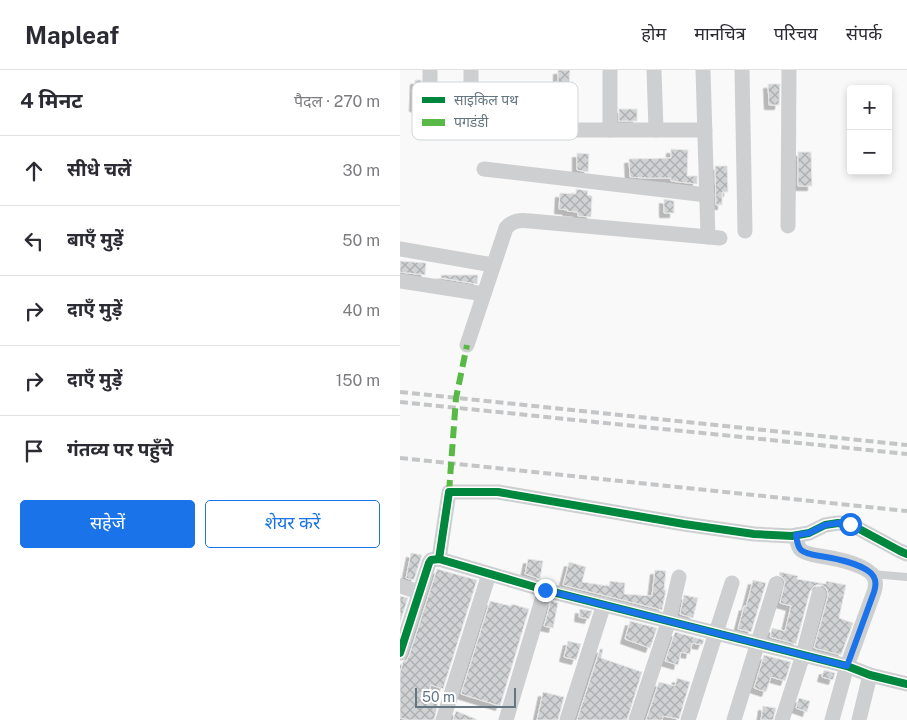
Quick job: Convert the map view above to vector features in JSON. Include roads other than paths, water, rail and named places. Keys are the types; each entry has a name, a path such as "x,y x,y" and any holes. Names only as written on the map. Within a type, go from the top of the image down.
{"street":[{"path":"610,70 610,130"},
{"path":"654,70 656,130"},
{"path":"467,345 506,228 511,223 519,220 714,238 707,195 703,70"},
{"path":"742,70 745,231"},
{"path":"788,226 789,70"},
{"path":"578,130 705,130"},
{"path":"484,170 707,195"},
{"path":"400,249 493,265"},
{"path":"400,281 484,294"},
{"path":"439,559 448,492 498,492 754,534 792,536 809,533 825,525 850,524 907,554"},
{"path":"796,535 800,550 858,565 872,574 875,580 874,592 847,666 832,720"},
{"path":"400,653 429,563 431,560 439,559 545,590 759,643 907,684"},
{"path":"443,720 489,574"},
{"path":"636,720 669,620 679,577"},
{"path":"688,720 732,583"},
{"path":"734,720 776,584"},
{"path":"400,586 419,592"},
{"path":"506,720 545,590"},
{"path":"782,720 803,655 819,594"},
{"path":"567,720 604,604"},
{"path":"859,720 870,675"}],"lane":[{"path":"872,574 907,577"}],"railway":[{"path":"400,392 907,445"},
{"path":"400,402 907,454"},
{"path":"400,458 907,511"}]}
